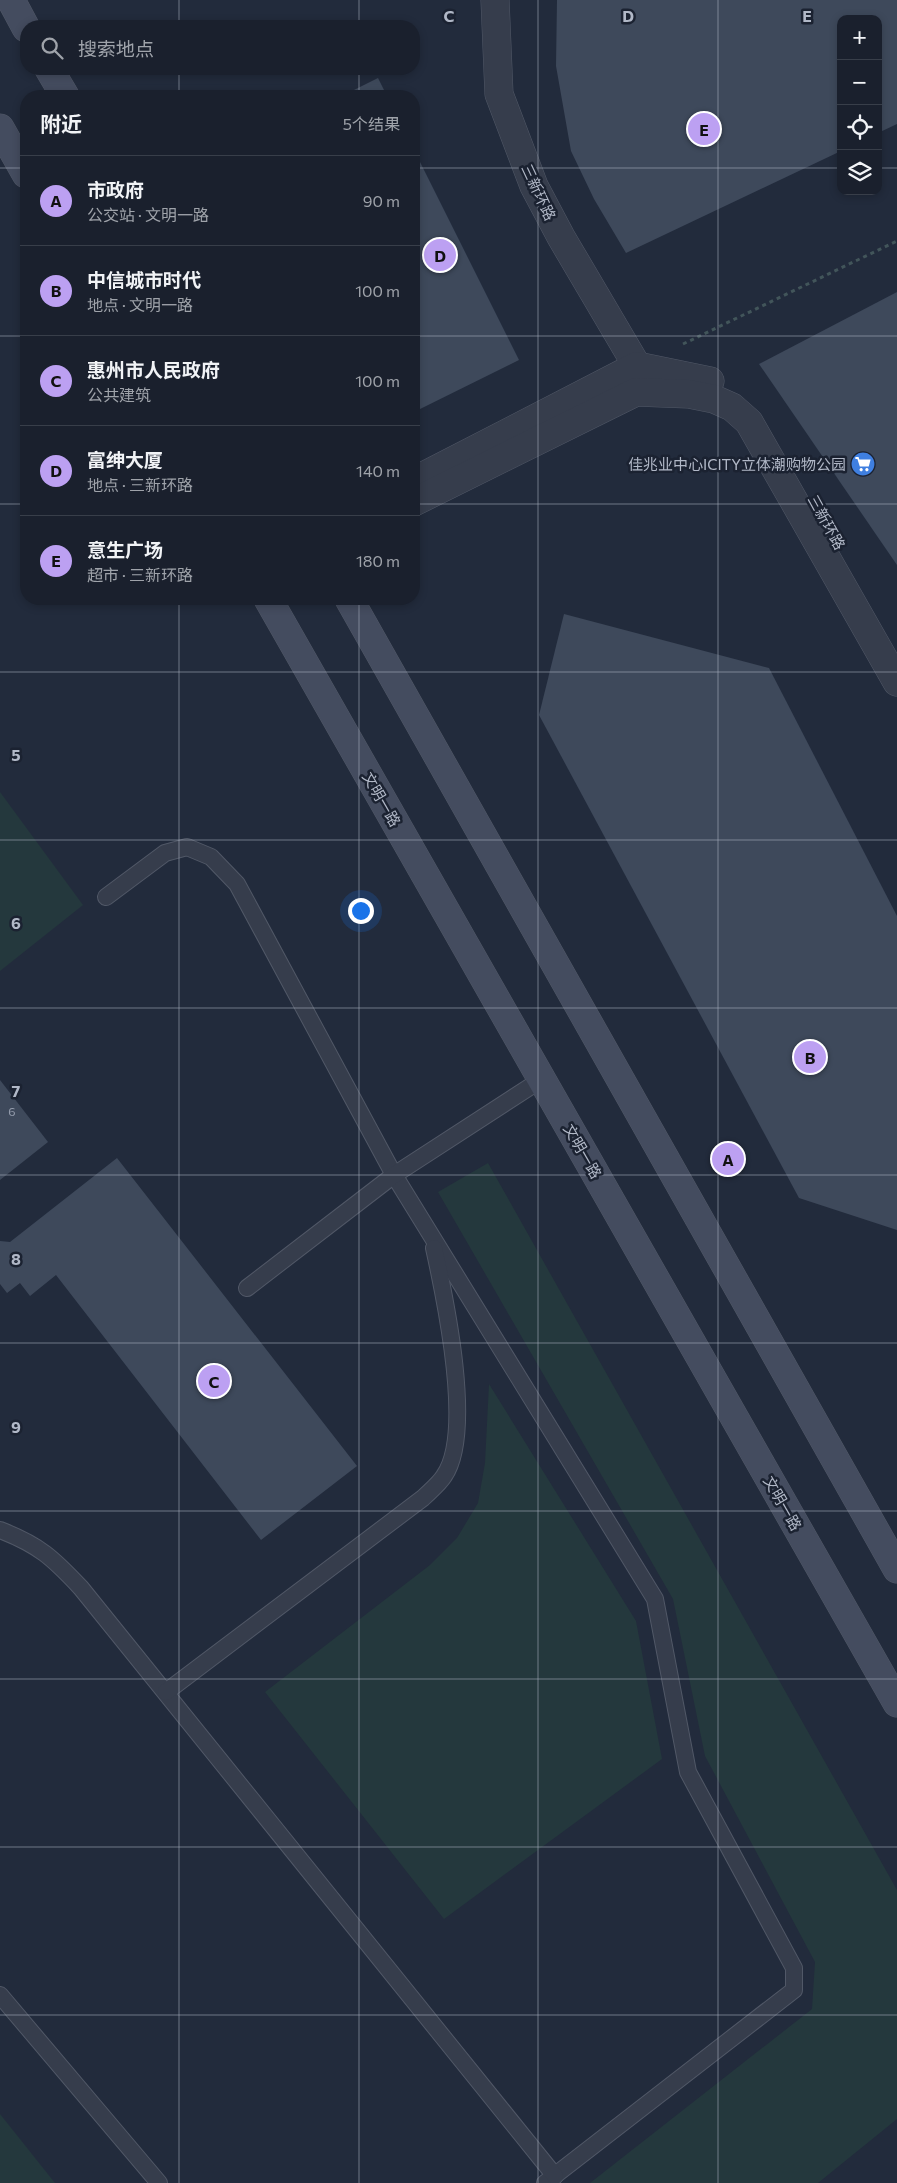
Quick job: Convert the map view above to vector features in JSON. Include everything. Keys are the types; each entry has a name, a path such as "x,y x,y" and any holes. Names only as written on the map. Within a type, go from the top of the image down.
{"main road":[{"path":"11,0 22,20"},
{"path":"53,75 62,90"},
{"path":"0,128 20,163"},
{"name":"文明一路","path":"271,605 897,1704"},
{"path":"352,605 897,1569"}],"street":[{"name":"三新环路","path":"495,0 499,94 534,186 561,237 637,366 657,392"},
{"name":"三新环路","path":"637,366 712,381 737,392 757,409 780,440 897,647"},
{"path":"420,478 637,366"},
{"name":"三新环路","path":"420,499 636,392 689,394 714,399 732,407 749,422 897,682"}],"lane":[{"path":"0,1530 25,1540 55,1560 81,1588 166,1692 550,2179 794,1990 794,1968 688,1772 655,1600 394,1175 237,884 211,858 188,847 165,853 106,897"},
{"path":"247,1288 394,1175 542,1079"},
{"path":"166,1692 423,1498 445,1476 454,1451 458,1421 452,1338 431,1235"},
{"path":"0,1995 159,2183"}],"path":[{"path":"682,345 897,241"}],"green space":[{"path":"0,792 83,905 0,971"},
{"path":"488,1163 897,1890 897,2119 818,2183 590,2183 812,2009 815,1962 705,1756 673,1599 438,1192"},
{"path":"489,1384 636,1621 662,1759 444,1919 265,1692 430,1565 457,1538 478,1503 485,1463"},
{"path":"0,2114 55,2183 0,2183"}],"building":[{"path":"557,0 897,0 897,124 882,131 882,15 837,15 837,153 626,253 594,199 571,151 556,66"},
{"path":"378,78 384,90 354,90"},
{"path":"420,162 519,360 420,409"},
{"name":"佳兆业中心ICITY立体潮购物公园","path":"897,292 897,565 759,364"},
{"path":"564,614 769,668 897,916 897,1230 799,1198 539,715"},
{"path":"0,1080 48,1142 0,1180"},
{"path":"117,1158 357,1466 261,1540 56,1275 30,1296 20,1283 7,1293 0,1284 0,1241 10,1242"}],"place":[{"name":"意生广场","path":"704,129"},
{"name":"富绅大厦","path":"440,255"},
{"name":"佳兆业中心ICITY立体潮购物公园","path":"863,464"},
{"name":"中信城市时代","path":"810,1057"},
{"name":"市政府","path":"728,1159"},
{"name":"惠州市人民政府","path":"214,1381"}]}
